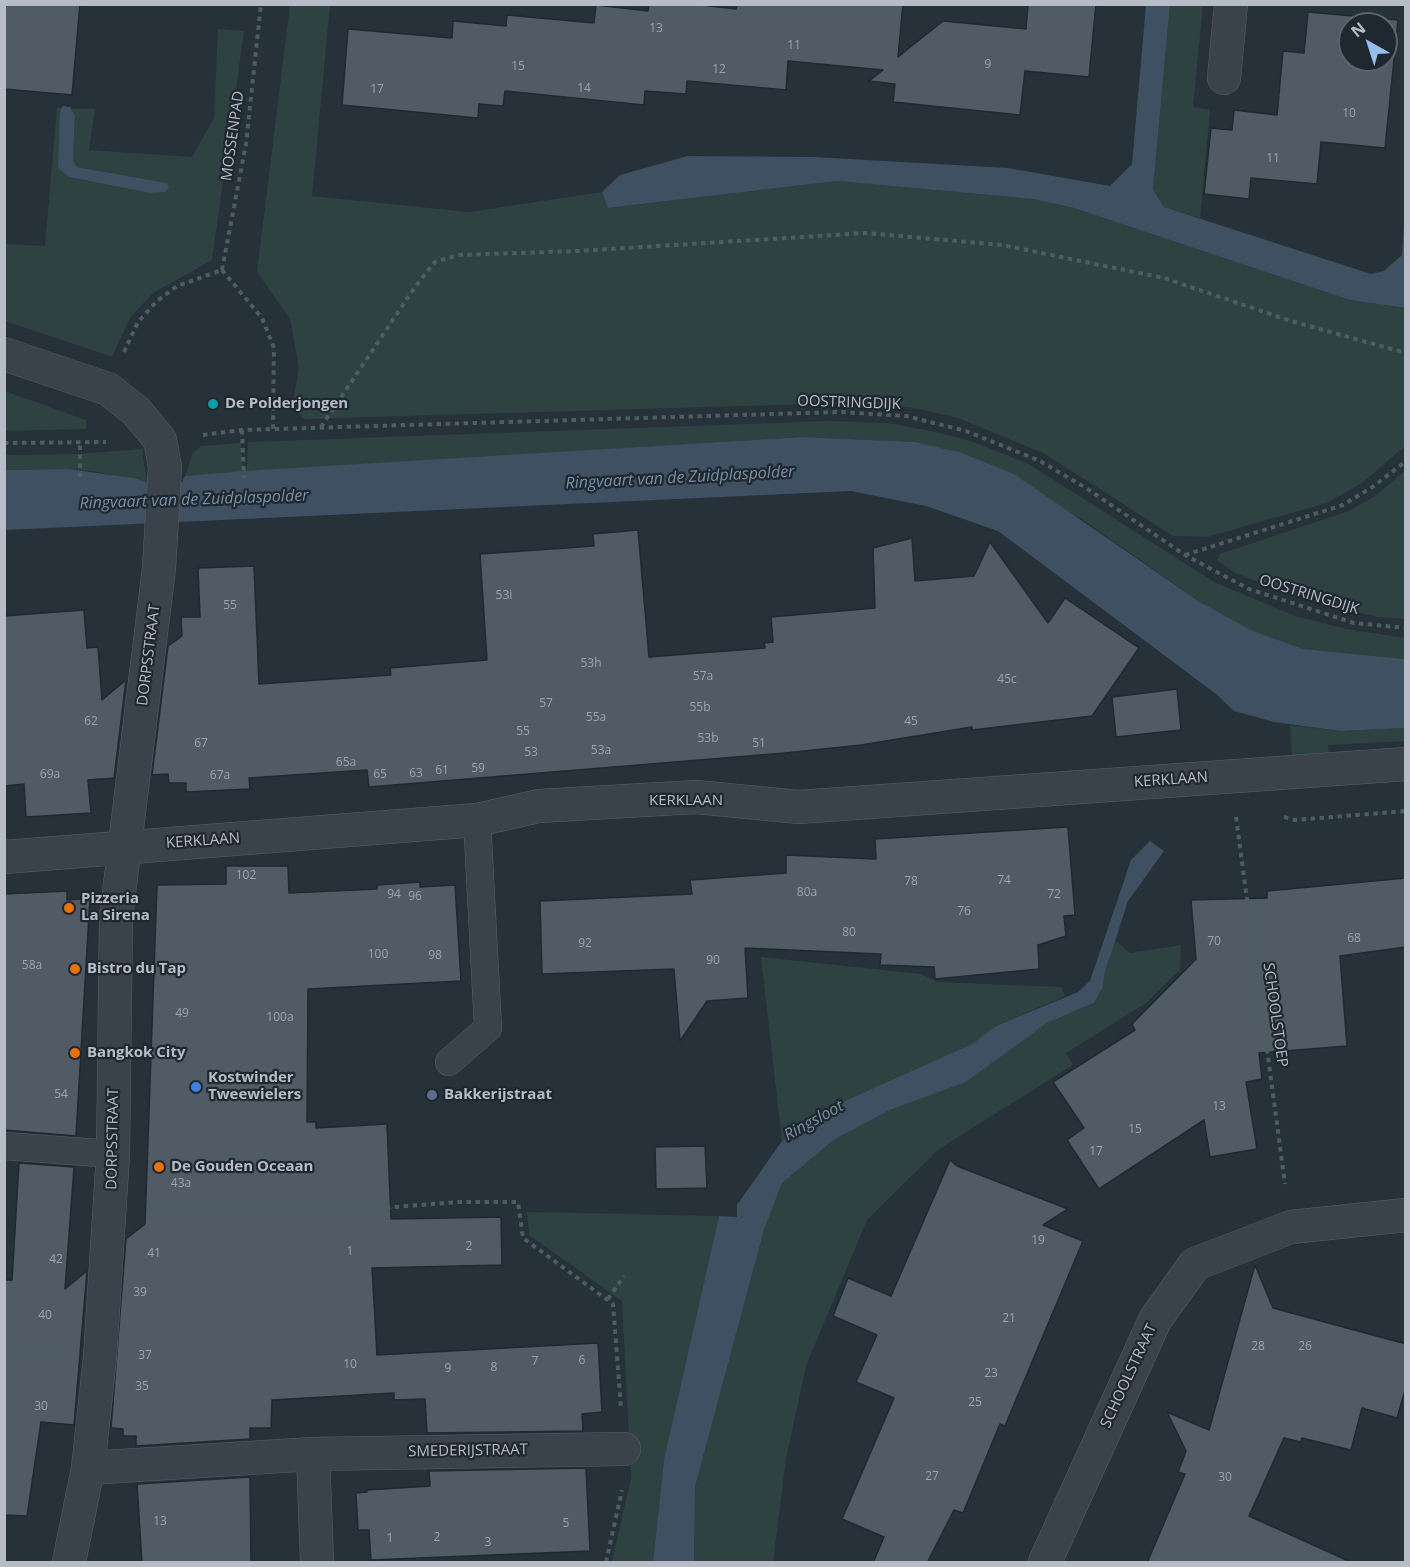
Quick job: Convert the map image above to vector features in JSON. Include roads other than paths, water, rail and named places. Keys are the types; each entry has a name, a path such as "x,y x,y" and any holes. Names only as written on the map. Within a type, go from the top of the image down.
{"street":[{"path":"1224,78 1231,4"},
{"name":"DORPSSTRAAT","path":"4,354 108,389 136,411 160,440 165,466 162,535 116,917 113,1154 100,1357 88,1468 69,1563"},
{"name":"KERKLAAN","path":"4,857 477,820 550,806 696,797 799,807 1406,764"},
{"name":"SCHOOLSTRAAT","path":"1045,1563 1155,1320 1196,1264 1291,1227 1406,1215"},
{"name":"SMEDERIJSTRAAT","path":"88,1468 313,1454 624,1449"},
{"path":"313,1454 317,1563"}],"lane":[{"path":"449,1062 488,1028 477,820"},
{"path":"4,1146 113,1154"}],"water":[{"path":"1146,5 1170,5 1153,189 1164,207 1371,274 1384,271 1402,255 1405,209 1405,308 1350,300 1074,208 1033,199 837,181 608,208 602,192 620,175 688,156 814,157 1008,168 1110,186 1132,164"},
{"path":"63,106 70,107 75,115 73,160 77,167 167,183 169,187 165,192 150,193 69,177 58,168 60,111"},
{"name":"Ringvaart van de Zuidplaspolder","path":"803,437 915,442 962,453 1014,474 1200,602 1251,630 1303,649 1405,659 1405,728 1341,731 1274,722 1234,711 1216,694 998,531 926,506 851,491 5,530 5,470 67,469 134,478 148,483 182,482 185,476 244,471"},
{"name":"Ringsloot","path":"1150,841 1164,851 1128,901 1105,972 1103,987 1094,1003 1047,1023 966,1082 890,1110 835,1139 782,1183 764,1230 695,1487 694,1562 653,1562 664,1459 719,1216 737,1217 737,1205 782,1141 820,1112 972,1044 996,1026 1078,992 1090,981 1131,860"}],"place":[{"name":"De Polderjongen","path":"213,404"},
{"name":"Pizzeria La Sirena","path":"69,908"},
{"name":"Bistro du Tap","path":"75,969"},
{"name":"Bangkok City","path":"75,1053"},
{"name":"Kostwinder Tweewielers","path":"196,1087"},
{"name":"Bakkerijstraat","path":"432,1095"},
{"name":"De Gouden Oceaan","path":"159,1167"}]}
